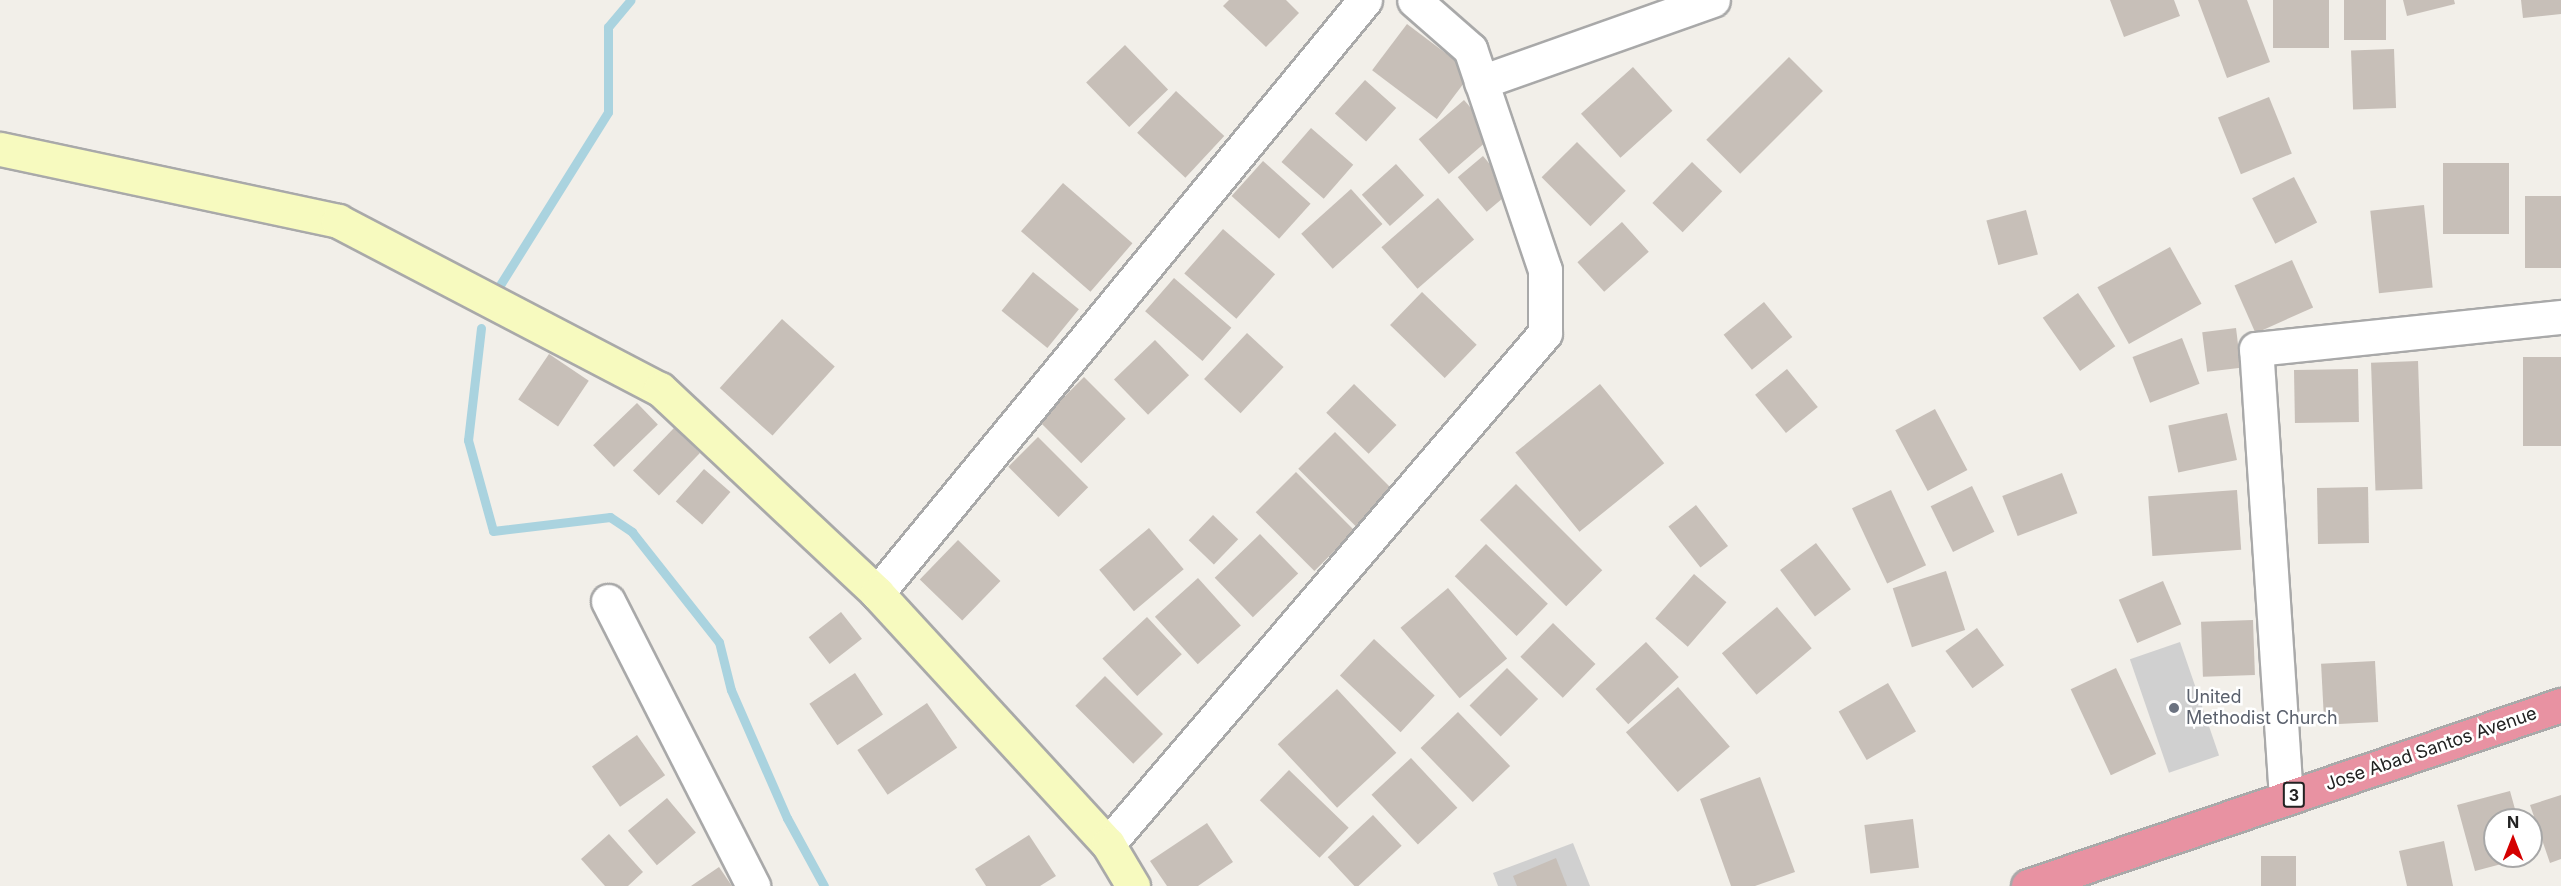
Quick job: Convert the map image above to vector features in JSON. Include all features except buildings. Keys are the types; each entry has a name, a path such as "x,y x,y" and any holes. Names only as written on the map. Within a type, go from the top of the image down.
{"highway":[{"name":"Jose Abad Santos Avenue","path":"2028,886 2561,705"}],"street":[{"path":"877,593 1365,0"},
{"path":"1108,844 1545,333 1545,270 1470,49 1414,0"},
{"path":"1481,82 1713,0"},
{"path":"0,149 338,221 660,389 877,593 1108,844 1133,886"},
{"path":"2286,798 2256,350 2561,318"},
{"path":"608,601 753,886"}],"shaded area":[{"name":"United Methodist Church","path":"2180,642 2219,755 2169,773 2130,659"},
{"path":"1573,843 1590,886 1498,886 1493,873"}],"waterway":[{"path":"495,293 608,112 608,27 631,0"},
{"path":"481,328 468,440 493,531 610,517 632,532 719,642 731,690 787,818 824,886"}],"place":[{"name":"United Methodist Church","path":"2174,708"}]}
